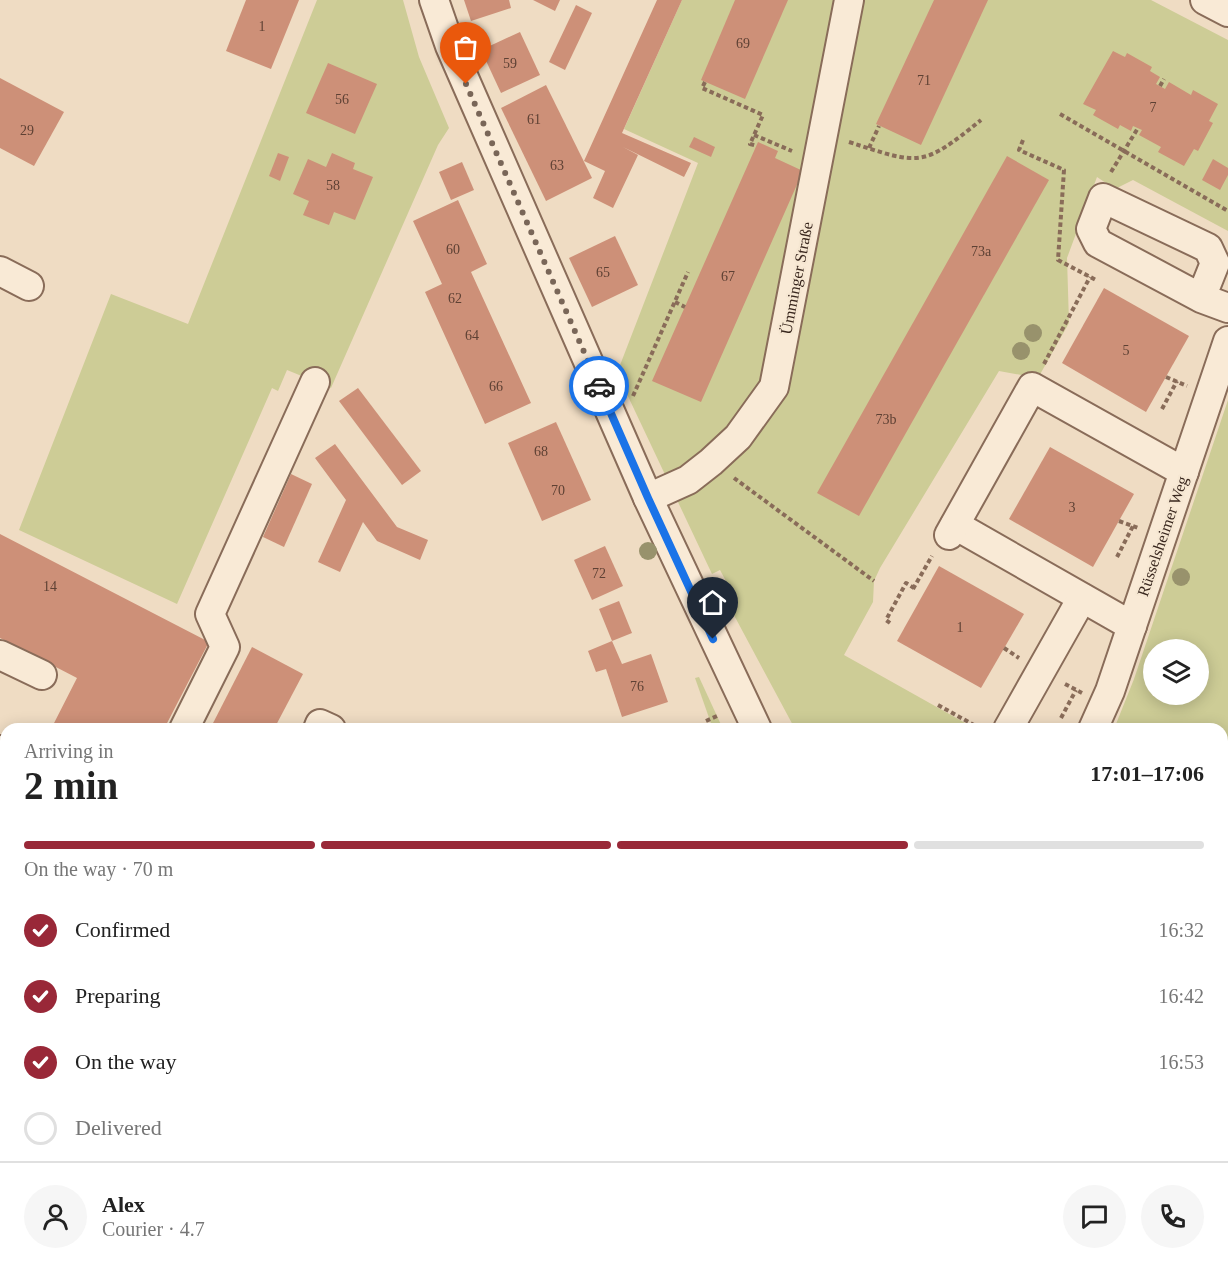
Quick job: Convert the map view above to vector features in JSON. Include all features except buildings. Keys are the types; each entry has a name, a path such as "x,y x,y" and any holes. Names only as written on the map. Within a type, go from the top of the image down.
{"street":[{"path":"434,0 450,46 648,498 754,723"},
{"name":"Ümminger Straße","path":"648,498 688,480 711,462 738,437 774,387 849,0"},
{"path":"1205,0 1228,12"},
{"path":"1202,298 1215,263 1208,248 1103,198 1091,229 1098,243 1202,298 1228,308"},
{"path":"0,272 29,286"},
{"name":"Rüsselsheimer Weg","path":"1098,717 1132,626 1228,341"},
{"path":"187,723 225,647 210,614 315,382"},
{"path":"1132,626 952,530 1032,387 1184,472"},
{"path":"1011,723 1082,598"},
{"path":"0,655 42,675"}],"path":[{"path":"1160,86 1164,79"},
{"path":"705,82 702,88 763,115 750,144 757,146"},
{"path":"1060,114 1228,211"},
{"path":"824,134 896,157 920,158 942,150 981,120"},
{"path":"869,148 879,126"},
{"path":"1103,198 1104,184 1138,128"},
{"path":"754,135 819,163"},
{"path":"1023,140 1019,150 1064,170 1058,260 1096,280"},
{"path":"618,430 688,273"},
{"path":"1032,387 1090,277"},
{"path":"675,302 685,307"},
{"path":"1162,409 1177,381"},
{"path":"711,462 874,580"},
{"path":"1117,558 1133,526"},
{"path":"890,623 886,620 906,583 914,588 939,542 952,530"},
{"path":"1041,670 1076,690 1098,717"},
{"path":"1061,718 1076,690"},
{"path":"938,705 970,723"},
{"path":"706,721 717,716"}],"shaded area":[{"path":"317,0 403,0 419,57 449,128 438,145 331,388 287,370 278,391 272,388 177,604 19,530 111,294 188,324"},
{"path":"682,0 1151,0 1228,40 1228,231 1133,180 1115,189 1097,177 1067,258 1069,323 1038,378 999,371 880,568 874,581 873,602 844,655 965,723 792,723 728,604 736,600 720,570 712,574 617,373 698,163 624,129"},
{"path":"1228,400 1228,723 1116,723 1143,652 1143,705 1209,705 1209,639 1147,639"},
{"path":"699,677 720,723 711,723 695,678"}],"way so far":[{"path":"466,84 599,386"}],"route":[{"path":"599,386 713,639"}]}
